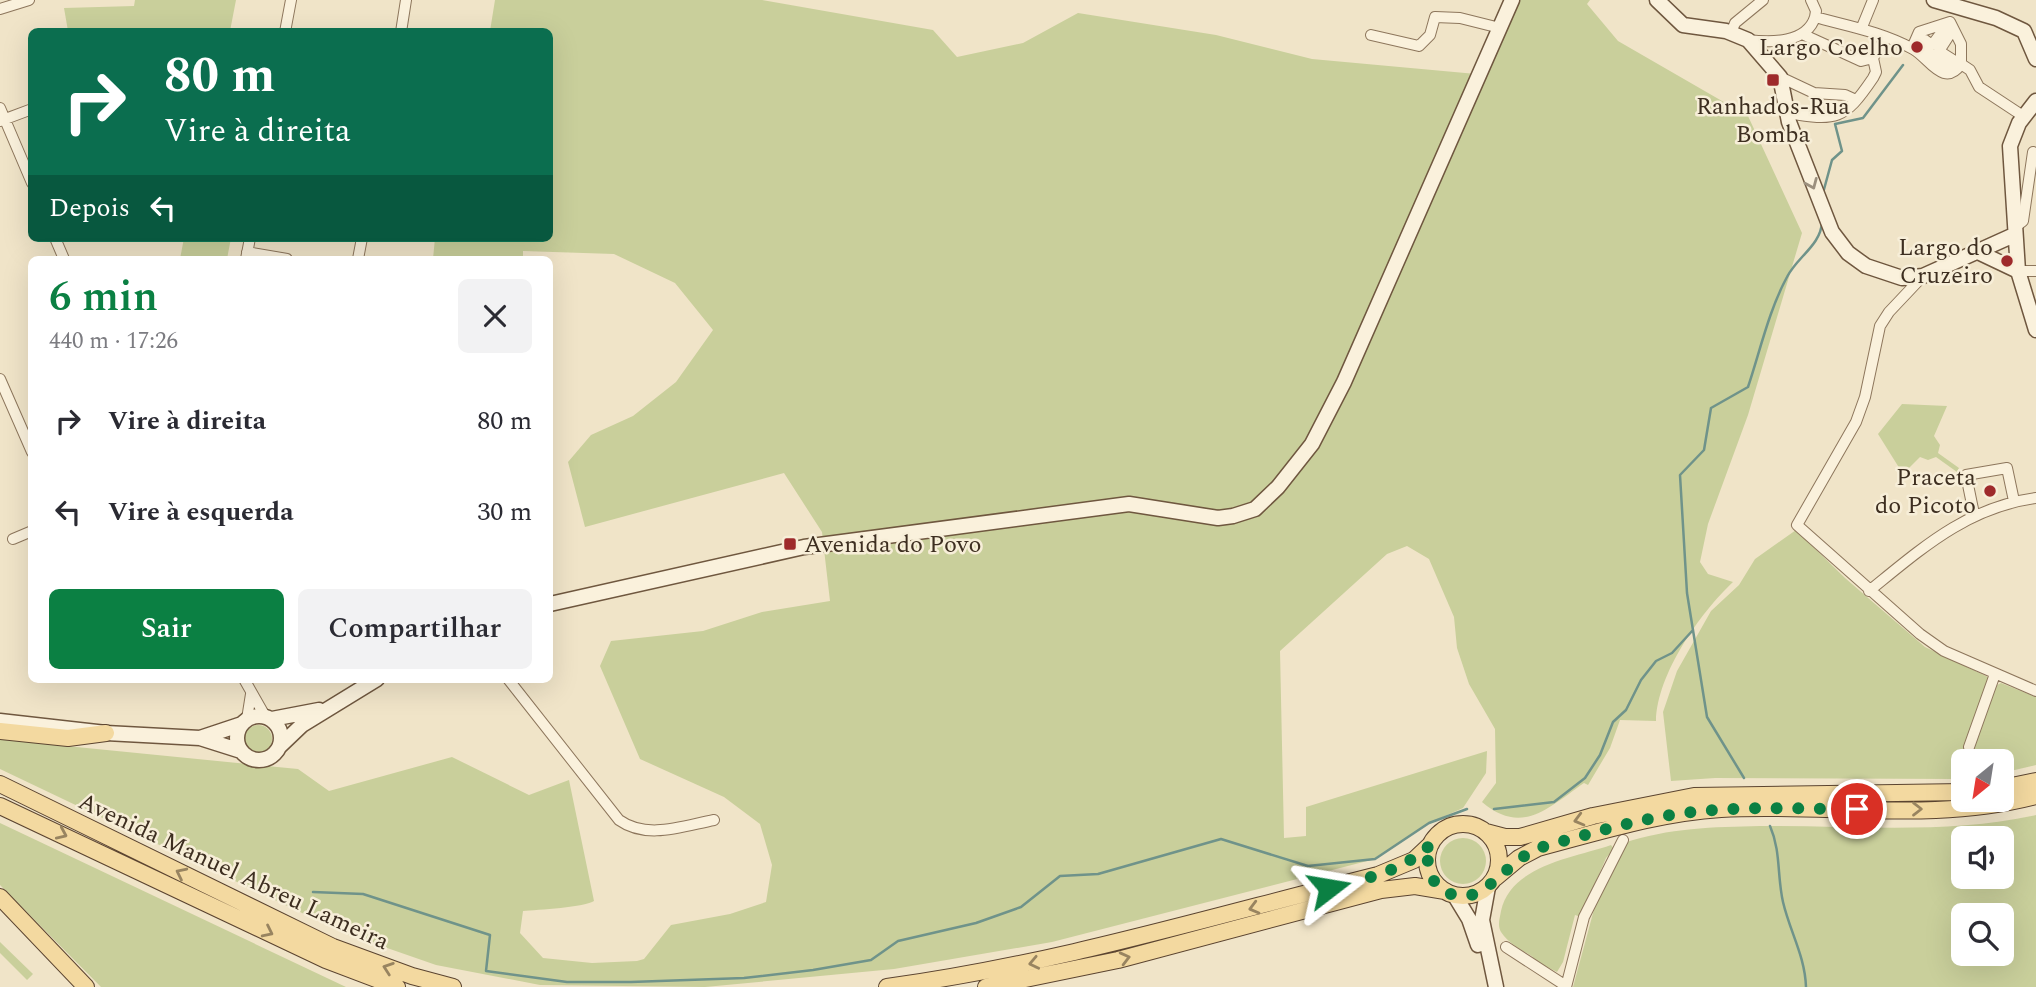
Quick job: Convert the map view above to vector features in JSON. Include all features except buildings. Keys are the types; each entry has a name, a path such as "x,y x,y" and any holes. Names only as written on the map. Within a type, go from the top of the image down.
{"main road":[{"path":"0,731 68,738 106,733"},
{"path":"0,778 40,798 71,820"},
{"path":"2014,786 2036,781"},
{"name":"Avenida Manuel Abreu Lameira","path":"0,784 333,947 412,976 453,987"},
{"path":"887,987 994,971 1077,954 1378,875 1414,860 1443,830 1460,824 1505,837 1520,836 1593,816 1694,796 1951,792"},
{"path":"986,987 1118,960 1381,890 1415,886 1450,893 1478,893 1519,858 1538,848 1672,815 1722,809 1964,808 2036,796"},
{"name":"Avenida Manuel Abreu Lameira","path":"0,806 326,960 397,987"},
{"path":"1486,832 1493,839 1500,858 1492,882"},
{"path":"1431,844 1427,857 1428,870 1434,882 1450,893"},
{"path":"0,897 86,987"},
{"path":"0,910 77,987"}],"street":[{"path":"0,9 29,0"},
{"path":"286,28 291,0"},
{"path":"402,28 406,0"},
{"path":"553,603 804,547 1129,504 1218,517 1233,516 1255,509 1278,487 1312,444 1344,382 1513,0"},
{"path":"1657,0 1683,25 1731,33 1762,42 1802,34 1812,26 1816,11 1811,0"},
{"path":"1862,27 1873,0"},
{"path":"1815,17 1862,27 1912,48 1940,72 1948,74 1956,71 1960,63 1959,35 1952,15 1934,0"},
{"path":"1731,33 1735,23 1760,1"},
{"path":"1912,48 1919,32 1952,15 1996,18 2030,29 2036,59"},
{"path":"1371,35 1419,46 1430,35 1435,17 1460,18 1500,28"},
{"path":"1960,63 1953,71 1921,46 1925,40 1932,45 1944,29 1950,34 1939,51 1960,63 1970,70 1979,87 2023,116"},
{"path":"1802,34 1845,56 1861,61 1873,58"},
{"path":"1787,113 1827,119 1838,117 1856,100 1876,72 1873,58 1885,38"},
{"path":"1748,40 1780,77 1814,93 1845,95 1856,100"},
{"path":"1780,77 1787,113 1802,160 1832,232 1848,253 1882,274 1902,278 1923,276 1978,252 2014,232 2023,221 2033,152"},
{"path":"2036,101 2023,116 2010,146 2018,271 2036,330"},
{"path":"0,108 2,120 28,175"},
{"path":"2,120 28,110"},
{"path":"1978,252 2018,271 2036,271"},
{"path":"1923,276 1889,312 1881,326 1865,397 1856,422 1797,525 1869,591 1944,651 2036,691"},
{"path":"0,379 28,443"},
{"path":"1974,514 1966,475 2007,468 2014,501"},
{"path":"1869,591 1943,532 1974,514 2014,501 2036,498"},
{"path":"13,540 28,533"},
{"path":"1969,747 1995,674"},
{"path":"246,683 268,718 279,728 280,746"},
{"path":"0,721 106,733 200,738 241,751 252,760 266,760 302,725 370,683"},
{"path":"511,683 619,820 628,826 653,831 714,820"},
{"path":"241,751 237,740 251,693"},
{"path":"200,738 244,721 327,709"},
{"path":"1506,947 1566,986 1584,917 1623,840"},
{"path":"1492,882 1482,924 1496,987"},
{"path":"1450,893 1475,934 1489,987"}],"green space":[{"path":"135,0 236,0 231,28 67,28 64,8 134,6"},
{"path":"495,0 762,0 933,30 957,57 1023,43 1078,13 1216,35 1312,59 1487,75 1520,0 1590,0 1587,4 1618,41 1748,116 1802,233 1748,415 1708,524 1700,562 1708,574 1733,582 1707,610 1682,646 1664,684 1656,721 1620,720 1610,748 1588,785 1584,783 1546,809 1522,818 1496,812 1482,802 1496,783 1495,729 1469,684 1457,648 1454,617 1429,559 1407,546 1387,554 1280,651 1284,838 1306,836 1306,807 1487,751 1486,773 1463,808 1429,823 1375,859 1052,942 894,969 705,987 540,985 436,965 344,933 0,769 0,740 6,740 298,769 329,791 452,757 529,795 569,780 594,901 572,907 523,911 520,933 543,958 592,963 637,961 644,959 671,925 730,914 766,902 772,865 760,824 724,797 640,759 600,666 611,641 703,631 762,612 830,601 822,532 784,473 585,527 568,462 591,435 633,416 676,382 713,330 675,283 614,254 523,251 523,256 433,256 435,242 553,242 553,28 490,28"},
{"path":"183,242 230,242 228,256 181,256"},
{"path":"1902,404 1947,406 1934,436 1940,445 1938,453 1959,468 1957,472 1936,457 1928,460 1920,457 1903,474 1878,434"},
{"path":"1796,530 1845,578 1925,647 1990,678 1965,749 1951,749 1951,779 1715,778 1671,781 1663,712 1677,671 1711,611 1739,585 1755,559"},
{"path":"2001,683 2036,697 2036,765 2014,770 2014,749 1973,749 1997,685"},
{"path":"258,725 268,729 272,739 268,749 258,753 248,749 244,739 248,729"},
{"path":"2036,815 2036,987 1573,987 1599,891 1624,843 1657,834 1708,828 1899,828 1968,825"},
{"path":"0,823 346,987 101,987 0,885"},
{"path":"1463,838 1479,845 1486,861 1479,877 1463,884 1447,877 1440,861 1447,845"},
{"path":"1611,845 1614,849 1606,858 1581,917 1575,915 1563,962 1557,972 1533,960 1533,957 1505,937 1499,927 1501,911 1507,895 1517,883 1530,873 1563,859"},
{"path":"0,942 33,974 27,980 0,953"}],"waterway":[{"path":"1823,193 1832,160 1842,151 1835,124 1863,118 1903,65"},
{"path":"1744,778 1707,717 1687,593 1680,475 1704,450 1711,408 1748,387 1781,290 1791,270 1818,237 1822,222"},
{"path":"1494,809 1554,802 1585,778 1600,755 1613,722 1626,710 1641,680 1656,661 1672,653 1693,630"},
{"path":"313,892 363,894 490,935 486,971 567,982 744,978 871,960 898,941 976,923 1021,907 1060,876 1098,874 1221,839 1308,866 1375,859 1429,823 1467,809"},
{"path":"1770,826 1776,845 1783,902 1803,965 1806,987"}],"place":[{"name":"Largo Coelho","path":"1917,47"},
{"name":"Ranhados-Rua Bomba","path":"1773,80"},
{"name":"Largo do Cruzeiro","path":"2007,261"},
{"name":"Praceta do Picoto","path":"1990,491"},
{"name":"Avenida do Povo","path":"790,544"}],"route":[{"path":"1329,888 1399,868 1414,860 1431,844 1427,863 1434,882 1455,896 1467,896 1488,887 1495,877 1528,852 1634,822 1722,809 1857,809"}]}
